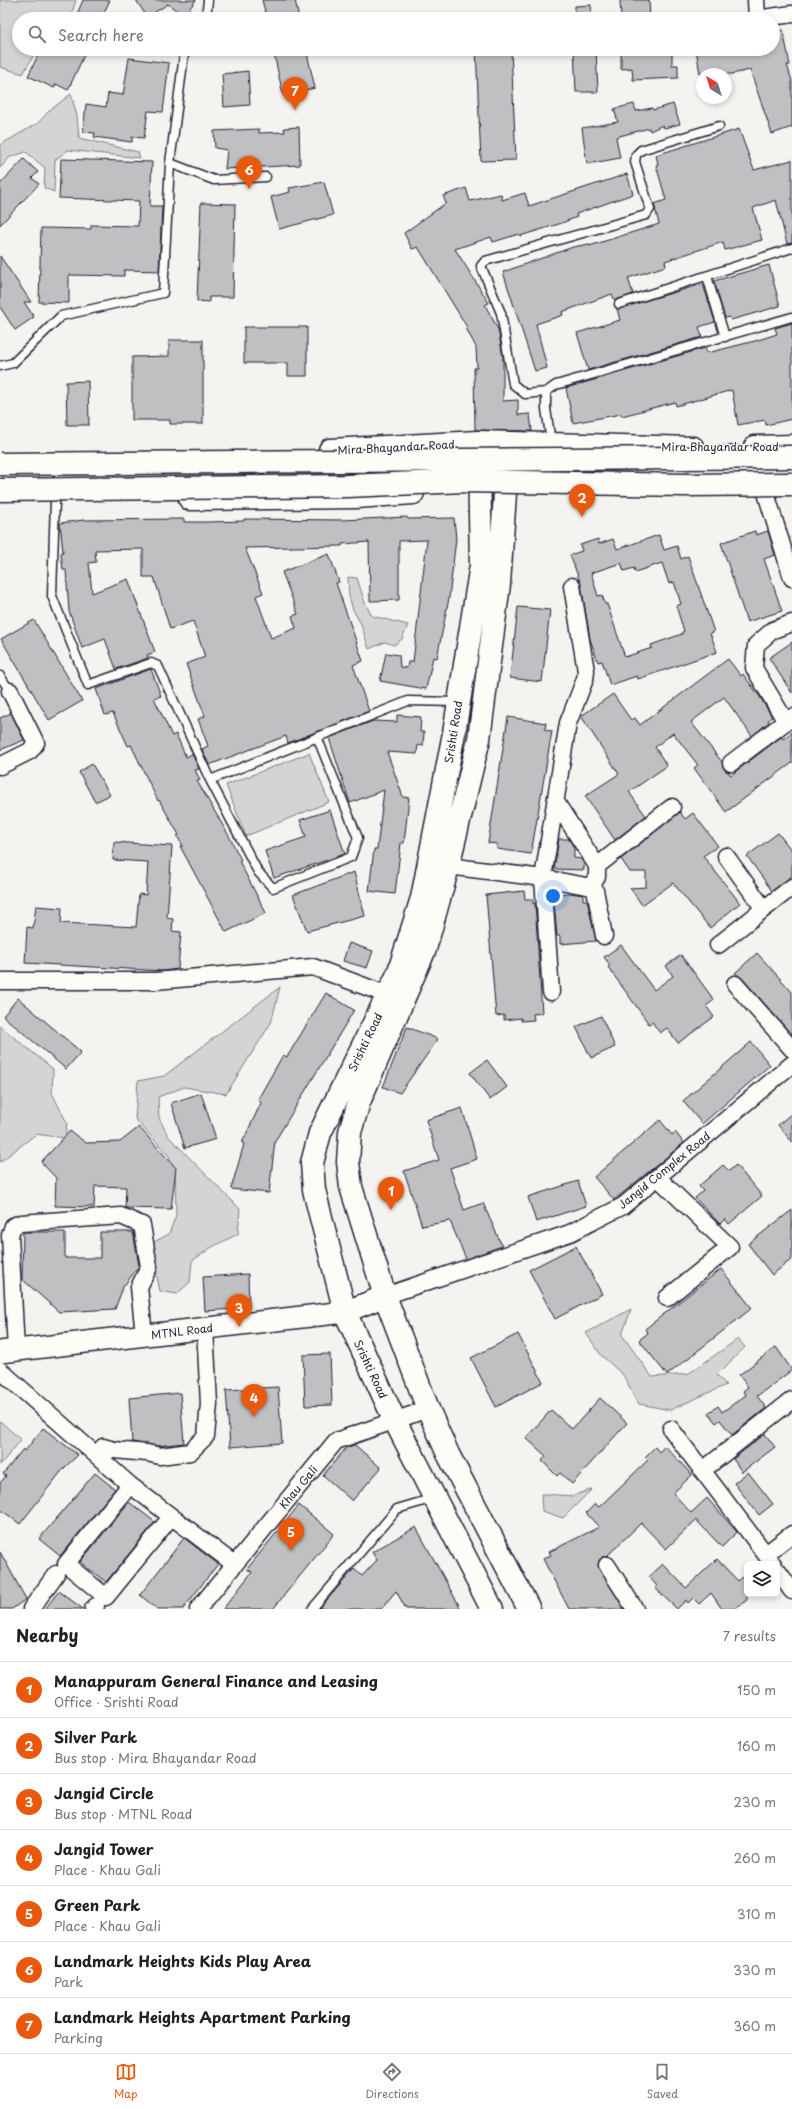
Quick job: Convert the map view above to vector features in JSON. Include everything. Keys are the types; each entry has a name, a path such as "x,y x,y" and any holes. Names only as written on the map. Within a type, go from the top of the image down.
{"main road":[{"name":"Mira Bhayandar Road","path":"0,454 355,450 478,442 681,448 792,446"},
{"name":"Srishti Road","path":"478,442 481,565 454,733 422,898 420,936 398,974 320,1133 312,1163 314,1190 345,1312 396,1421 488,1607"},
{"name":"Srishti Road","path":"507,442 506,489 499,584 479,739 448,866 420,936 359,1102 350,1132 348,1162 352,1187 384,1296 428,1409 448,1454 529,1609"},
{"path":"0,464 792,457"},
{"path":"0,490 347,486 464,481 685,485 792,484"},
{"path":"0,500 356,497 480,489 680,494 792,493"},
{"path":"454,733 479,739"}],"street":[{"path":"756,0 757,12"},
{"path":"780,16 792,14"},
{"path":"766,493 792,578"},
{"path":"551,992 543,878 568,723 585,679 586,671 572,586"},
{"path":"731,763 789,720 754,668 756,645 773,630 792,623"},
{"path":"0,766 30,751 36,743 10,692"},
{"path":"556,802 597,866 597,877 591,886"},
{"path":"597,866 672,807"},
{"path":"726,856 764,909"},
{"path":"448,866 543,878 591,886 595,890 604,936"},
{"path":"718,944 792,887"},
{"path":"0,981 155,981 313,967 388,995"},
{"path":"735,984 792,1049"},
{"name":"Jangid Complex Road","path":"384,1296 570,1233 623,1206 792,1064"},
{"path":"657,1177 730,1247 667,1298"},
{"path":"8,1351 10,1235 13,1226 21,1223 121,1216 142,1225 149,1267 139,1287 144,1335"},
{"name":"MTNL Road","path":"8,1351 345,1312 384,1296"},
{"path":"103,1447 114,1450 147,1453 160,1456 190,1452 206,1436 209,1404 205,1328"},
{"path":"0,1370 130,1485 234,1564"},
{"path":"703,1470 792,1400"},
{"name":"Khau Gali","path":"198,1609 336,1441 428,1409"},
{"path":"671,1429 769,1559 792,1534"},
{"path":"130,1485 66,1564 106,1597 172,1517"},
{"path":"607,1565 635,1609"},
{"path":"31,1609 56,1574"},
{"path":"780,1574 792,1591"}],"lane":[{"path":"207,12 208,0"},
{"path":"0,366 13,363 61,316 163,293 170,163 184,56"},
{"path":"719,126 641,150 636,155 635,162 650,209 646,215 485,261 481,266 501,313 513,384 525,394 546,392 556,384 792,318"},
{"path":"170,163 214,180 266,177"},
{"path":"619,304 792,248"},
{"path":"707,276 725,337"},
{"path":"546,392 546,409 551,443"},
{"path":"55,500 52,596 88,685 151,663 158,666 210,780 258,872 273,888 351,857 358,838 317,737"},
{"path":"0,676 10,692"},
{"path":"210,780 408,701 458,702"},
{"path":"312,1609 397,1509 435,1498"}],"shaded area":[{"path":"0,0 76,0 72,12 12,12 12,56 33,56 23,74 0,67"},
{"path":"71,94 77,116 79,138 138,152 140,158 68,150 55,160 54,192 44,188 45,168 26,152 10,157 0,168 0,145 38,123 49,111"},
{"path":"348,577 357,578 365,603 372,616 408,625 402,639 394,645 385,642 369,649 361,624 353,610 349,596"},
{"path":"309,753 329,802 246,836 226,785"},
{"path":"280,987 271,1023 226,1094 184,1087 158,1097 159,1118 168,1136 240,1209 238,1234 212,1247 192,1261 190,1282 177,1294 160,1291 150,1244 169,1234 176,1215 175,1171 169,1156 135,1119 138,1081 164,1076"},
{"path":"0,1026 53,1069 52,1093 67,1123 65,1138 36,1134 0,1162"},
{"path":"631,1309 622,1335 652,1377 688,1374 738,1339 745,1347 717,1375 726,1385 670,1410 639,1404 623,1375 601,1355 586,1333"},
{"path":"0,1421 21,1440 0,1465"},
{"path":"592,1489 563,1518 542,1511 541,1494 573,1496"}],"building":[{"path":"83,0 110,0 104,12 78,12"},
{"path":"136,0 196,0 187,12 179,12 168,4 155,12 144,12"},
{"path":"262,0 295,0 298,12 265,12"},
{"path":"620,0 649,0 650,12 621,12"},
{"path":"591,5 592,12 575,12 575,6"},
{"path":"783,30 790,65 787,65 792,81 792,127 772,134 750,70 732,74 732,68 699,68 697,56 780,56 780,31"},
{"path":"38,56 84,56 68,90 56,84 54,88 28,76"},
{"path":"275,56 308,56 315,88 283,95"},
{"path":"476,56 511,56 516,160 481,161"},
{"path":"574,56 596,56 598,92 576,92"},
{"path":"621,56 672,56 672,65 678,65 678,78 633,80 632,68 621,69"},
{"path":"129,58 169,63 163,112 148,111 144,138 132,137 132,142 94,137 95,133 83,132 86,104 106,107 108,93 123,95"},
{"path":"248,71 250,105 224,107 222,74"},
{"path":"634,104 636,111 652,108 653,110 673,104 680,124 664,128 663,125 650,131 649,128 616,137 620,158 587,164 582,128 618,122 614,109"},
{"path":"299,127 300,165 225,169 227,150 215,148 214,131 259,129 259,133 285,132 284,128"},
{"path":"739,129 754,170 792,160 792,243 787,244 776,200 753,208 762,240 725,250 723,242 665,261 666,266 628,278 633,294 615,301 612,294 562,312 563,315 536,324 547,368 535,371 503,272 573,247 589,244 589,246 659,224 654,204 666,200 656,165 658,164 656,155"},
{"path":"24,159 38,172 32,178 39,184 0,225 0,184"},
{"path":"61,159 152,162 150,206 162,206 159,271 124,270 124,276 69,275 69,303 39,302 41,228 91,229 91,225 138,226 139,201 59,198"},
{"path":"627,174 633,194 576,214 577,217 559,224 520,236 519,234 493,242 491,237 455,249 489,303 485,305 498,329 503,357 503,401 518,400 518,415 530,414 532,431 475,430 474,368 477,368 476,347 466,328 467,327 418,247 412,249 404,233 446,203 443,196 466,188 470,201 501,194 502,200 525,193 529,206"},
{"path":"324,182 333,215 279,229 271,197 290,192 289,188"},
{"path":"201,203 235,204 233,297 209,297 209,302 197,301"},
{"path":"0,256 31,302 24,302 34,317 15,330 0,307"},
{"path":"769,265 780,306 731,320 730,317 725,318 714,281"},
{"path":"703,284 715,322 699,327 702,337 588,370 577,333 620,320 617,309"},
{"path":"792,323 792,419 766,425 765,420 738,425 732,390 676,406 675,402 622,416 621,414 573,423 566,388 705,348 707,353 755,341 777,334 775,328"},
{"path":"244,327 307,327 307,376 288,376 288,363 244,363"},
{"path":"169,340 203,340 203,424 170,424 170,420 132,420 132,357 169,356"},
{"path":"88,381 89,425 67,425 66,382"},
{"path":"407,517 408,519 454,518 456,539 449,598 437,658 433,657 426,689 380,681 386,653 399,655 400,667 407,668 408,662 413,662 427,540 399,541 399,600 370,601 369,542 342,544 342,546 245,548 263,593 256,596 271,638 296,628 292,616 298,614 282,572 329,554 339,582 336,583 363,661 353,665 369,711 288,743 286,736 209,765 202,749 208,746 198,719 205,716 186,664 205,657 193,621 170,629 154,577 143,577 143,549 95,550 96,562 89,563 92,593 128,579 155,652 147,655 148,658 116,669 105,639 82,648 69,611 66,570 63,570 61,553 63,552 60,523 84,520 184,519 184,522 207,522 244,521 244,519 342,520"},
{"path":"755,531 756,535 768,531 775,555 764,559 782,611 747,622 721,543"},
{"path":"659,535 664,550 677,546 681,559 688,556 714,632 710,633 717,652 638,679 637,676 610,685 602,661 598,662 590,639 581,584 570,555 582,551 580,545 598,539 599,544 613,539 617,549","holes":["621,563 624,571 634,568 635,572 662,563 669,584 674,582 681,604 676,606 684,631 682,634 651,645 652,648 625,657 607,604 605,604 602,595 598,596 591,573"]},
{"path":"518,607 550,610 542,682 510,678"},
{"path":"34,620 82,701 49,720 1,639"},
{"path":"792,642 792,693 769,658"},
{"path":"728,659 741,676 743,674 760,697 772,717 768,720 769,722 752,736 724,697 691,722 722,762 724,769 731,775 781,737 783,739 792,732 792,763 726,812 694,768 698,765 673,733 655,747 667,766 629,792 646,816 615,840 585,796 619,774 581,716 613,694 631,720 635,718 640,725"},
{"path":"151,669 161,696 154,698 172,736 176,734 186,757 192,754 199,769 195,770 200,780 197,781 229,836 241,860 239,861 266,913 226,932 180,846 183,846 177,836 179,835 159,800 158,801 131,745 128,746 113,713 105,715 96,689"},
{"path":"11,713 24,740 0,750 0,718"},
{"path":"397,715 421,717 420,732 424,732 423,746 418,745 417,754 387,752 403,797 409,798 404,843 401,843 395,894 369,891 374,849 377,849 384,790 350,803 329,738 373,721 397,722"},
{"path":"508,717 546,723 545,730 552,731 531,854 497,849 497,844 488,843"},
{"path":"92,764 110,795 95,802 79,772"},
{"path":"330,810 345,854 274,878 265,851 306,837 300,820"},
{"path":"680,812 685,819 693,813 718,846 703,856 740,903 710,928 673,883 642,905 630,888 646,887 646,872 630,872 621,859"},
{"path":"778,833 792,851 792,876 772,891 747,856"},
{"path":"559,839 569,839 574,848 574,858 581,859 584,864 584,870 554,869"},
{"path":"114,842 172,846 167,918 173,919 172,931 181,932 178,969 162,971 25,963 27,927 33,928 36,906 62,908 61,923 136,927 139,894 146,895 148,862 113,860"},
{"path":"354,872 365,916 307,931 293,895"},
{"path":"524,891 525,899 533,899 533,904 535,903 542,1013 533,1014 534,1020 521,1021 521,1018 504,1020 504,1015 496,1016 486,895"},
{"path":"570,893 583,895 583,900 587,900 596,941 560,944 560,936 557,936 554,902 557,902 557,894"},
{"path":"349,943 373,951 367,968 343,961"},
{"path":"621,945 654,990 673,976 666,966 681,955 714,1000 706,1006 714,1017 678,1043 667,1028 660,1033 652,1022 649,1024 608,967 610,965 604,957"},
{"path":"757,953 792,992 792,1035 742,978 735,973"},
{"path":"326,993 354,1010 275,1141 269,1193 231,1189 244,1144 242,1143 261,1103 258,1099 283,1055 287,1057"},
{"path":"18,998 81,1052 66,1069 3,1016"},
{"path":"601,1016 615,1047 591,1058 576,1027"},
{"path":"407,1027 438,1039 400,1093 383,1087"},
{"path":"751,1042 770,1065 702,1124 683,1101"},
{"path":"487,1060 507,1087 490,1100 470,1073"},
{"path":"201,1093 216,1139 185,1148 171,1103"},
{"path":"462,1108 477,1159 450,1168 464,1210 483,1203 502,1246 466,1259 450,1221 422,1226 404,1171 439,1160 426,1120"},
{"path":"792,1113 792,1142 778,1125"},
{"path":"660,1120 672,1135 675,1132 684,1143 614,1200 594,1177"},
{"path":"139,1127 176,1168 171,1209 125,1208 126,1187 95,1186 94,1207 55,1206 56,1178 41,1162 70,1131 86,1143 120,1142"},
{"path":"723,1165 729,1171 736,1165 762,1196 729,1224 725,1219 720,1224 695,1198 703,1191 699,1186"},
{"path":"578,1181 586,1206 536,1222 528,1197"},
{"path":"792,1210 792,1259 772,1275 748,1244"},
{"path":"23,1232 65,1232 65,1258 100,1258 100,1232 133,1232 139,1266 123,1287 115,1309 59,1312 22,1279"},
{"path":"576,1246 602,1294 555,1319 529,1270"},
{"path":"721,1269 752,1308 667,1375 639,1340 648,1333 645,1329"},
{"path":"248,1274 249,1308 205,1311 203,1277"},
{"path":"518,1334 543,1382 496,1407 471,1358"},
{"path":"776,1347 792,1370 757,1396 766,1408 732,1435 720,1420 716,1423 708,1413 718,1406 722,1412 746,1395 743,1391 748,1387 739,1375"},
{"path":"330,1354 332,1405 305,1406 303,1355"},
{"path":"278,1387 282,1443 230,1447 226,1390"},
{"path":"180,1393 184,1443 157,1446 132,1442 129,1398"},
{"path":"600,1398 627,1423 572,1484 560,1473 557,1476 542,1461 546,1456 526,1438 551,1410 572,1429"},
{"path":"43,1428 78,1455 64,1468 20,1524 0,1509 0,1483 6,1476 3,1474 23,1449 25,1451"},
{"path":"765,1434 775,1447 742,1472 733,1459"},
{"path":"355,1445 381,1468 352,1501 323,1475 347,1447"},
{"path":"665,1446 692,1475 673,1493 691,1513 707,1498 737,1532 722,1547 696,1520 666,1549 641,1523 607,1556 602,1557 598,1565 624,1609 569,1609 543,1559 551,1555 549,1552 599,1527 586,1513 595,1504 599,1507 648,1460 645,1457 655,1447 659,1452"},
{"path":"748,1472 773,1504 759,1515 734,1483"},
{"path":"95,1473 115,1489 60,1556 39,1539"},
{"path":"129,1502 155,1522 106,1582 80,1562"},
{"path":"299,1505 334,1534 273,1609 223,1609 252,1572 247,1569"},
{"path":"416,1527 461,1609 406,1609 396,1591 381,1609 319,1609 354,1569 362,1576 377,1560 372,1552"},
{"path":"184,1538 218,1564 183,1609 157,1609 140,1595"},
{"path":"0,1552 26,1599 12,1609 0,1609"},
{"path":"717,1559 738,1581 744,1576 744,1597 747,1597 747,1600 734,1609 722,1609 711,1593 699,1604 693,1598 688,1603 686,1600 677,1609 655,1588 657,1586 649,1577 663,1564 686,1588"},
{"path":"59,1591 83,1609 45,1609"}],"place":[{"name":"Landmark Heights Apartment Parking","path":"295,110"},
{"name":"Landmark Heights Kids Play Area","path":"249,189"},
{"name":"Silver Park","path":"582,517"},
{"name":"Manappuram General Finance and Leasing","path":"391,1210"},
{"name":"Jangid Circle","path":"239,1327"},
{"name":"Jangid Tower","path":"254,1417"},
{"name":"Green Park","path":"291,1551"}]}
